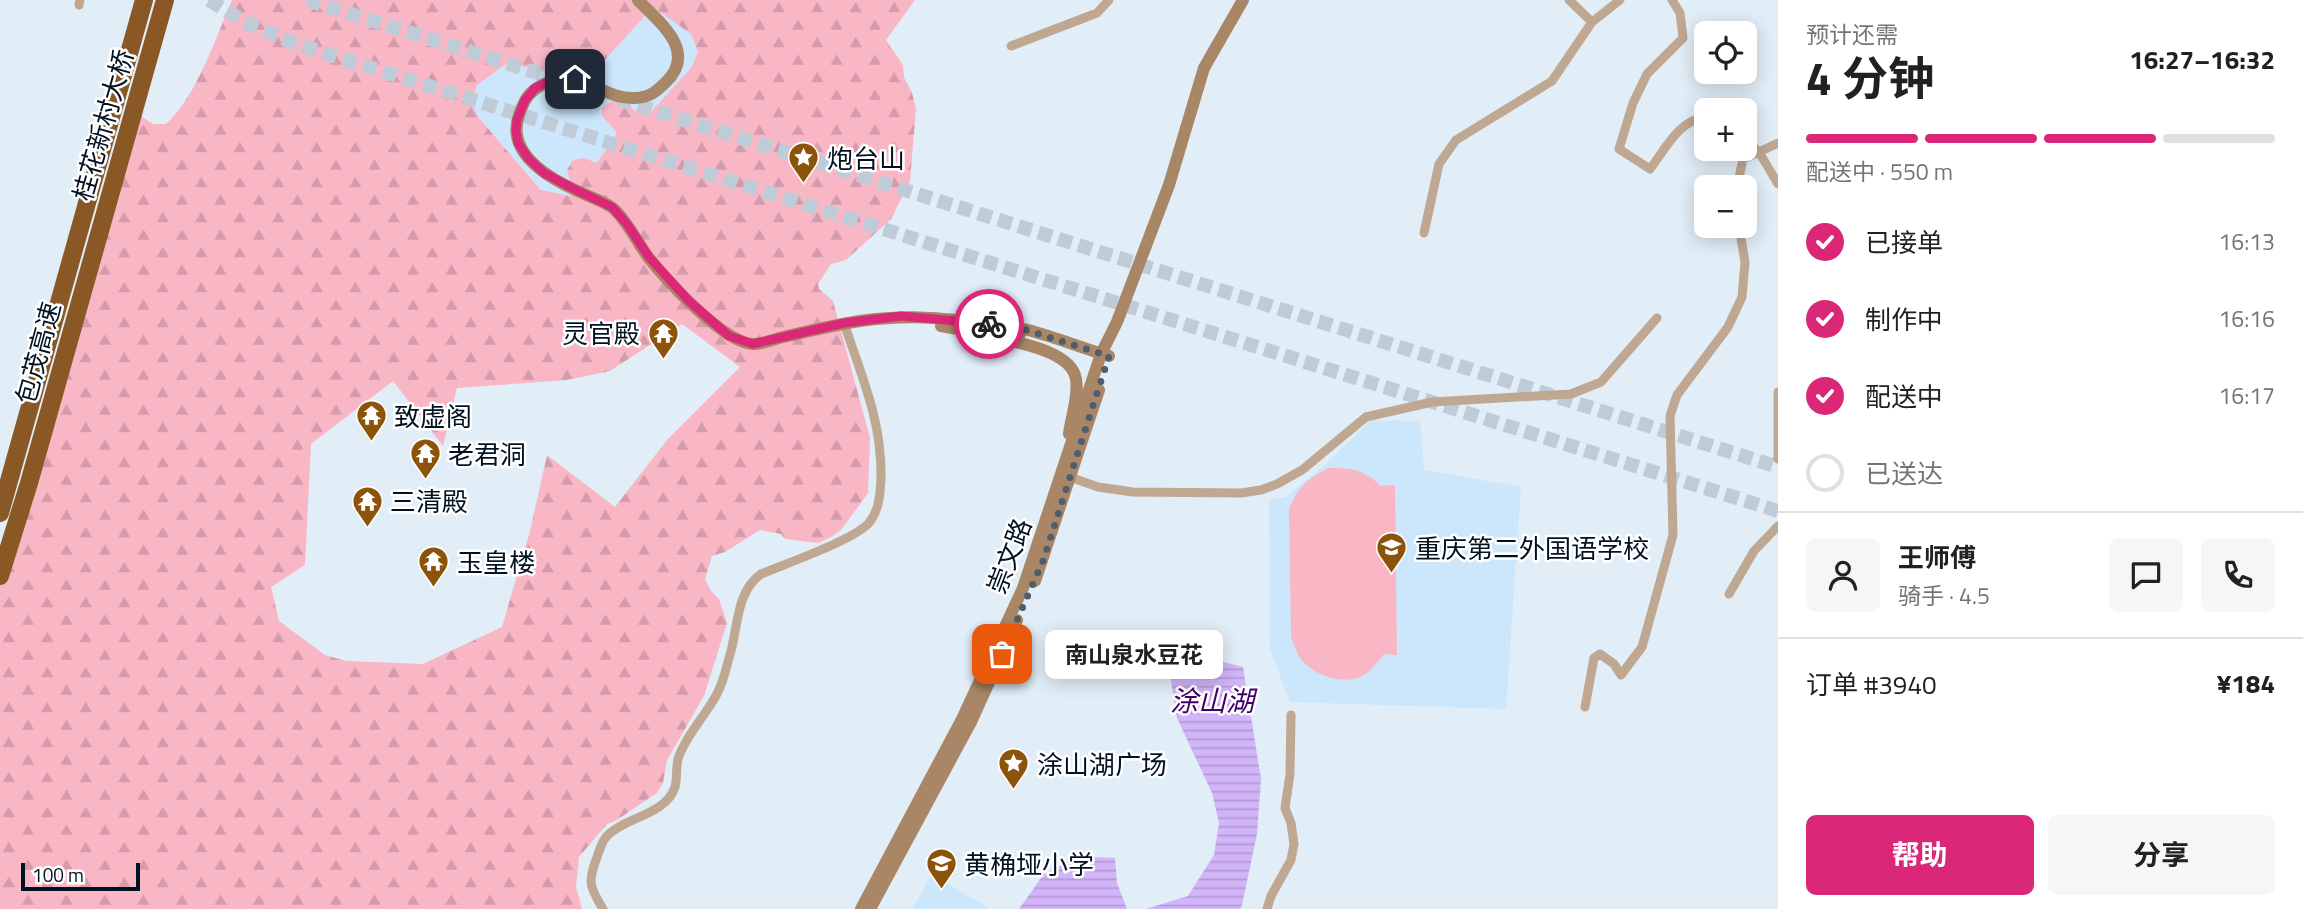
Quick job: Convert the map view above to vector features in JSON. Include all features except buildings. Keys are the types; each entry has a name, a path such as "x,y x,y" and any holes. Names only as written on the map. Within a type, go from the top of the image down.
{"highway":[{"name":"桂花新村大桥","path":"71,258 145,0"},
{"name":"桂花新村大桥","path":"90,264 165,0"},
{"name":"包茂高速","path":"0,513 71,258"},
{"name":"包茂高速","path":"0,576 90,264"}],"main road":[{"path":"638,0 676,41 678,59 672,76 654,94 636,98 626,98 575,79 554,79 535,88 525,100 516,131 518,143 528,158 544,173 612,207 649,257 689,301 729,336 753,344 844,323 901,316 1026,334 1104,358"},
{"name":"崇文路","path":"870,909 971,722 1032,587 1104,358 1169,185 1204,68 1243,0"},
{"path":"983,328 1039,348 1061,359 1073,370 1076,389 1066,476"},
{"name":"崇文路","path":"861,909 968,707 1031,568 1066,476"}],"street":[{"path":"1011,46 1097,13 1109,0"},
{"path":"1569,0 1592,22"},
{"path":"1424,233 1438,164 1456,140 1552,81 1592,22 1620,0"},
{"path":"1672,0 1680,13 1683,38 1647,74 1633,103 1619,149 1650,169 1679,130 1694,120"},
{"path":"1740,175 1743,159 1778,143"},
{"path":"1759,152 1778,184"},
{"path":"1585,707 1594,658 1600,654 1614,663 1621,675 1642,647 1673,535 1670,416 1676,395 1728,327 1742,297 1745,262 1742,238"},
{"path":"1066,476 1098,487 1124,491 1241,493 1277,484 1303,470 1366,417 1432,402 1570,394 1601,382 1657,318"},
{"path":"603,909 591,889 590,875 604,838 618,826 653,810 668,799 675,788 678,758 686,741 719,692 743,596 751,581 761,574 848,537 869,523 874,515 880,492 881,457 877,425 844,323"},
{"path":"1778,392 1778,459"},
{"path":"1729,594 1755,551 1778,526"},
{"path":"1267,909 1271,896 1291,860 1294,844 1292,823 1285,808 1290,774 1292,715"}],"shaded area":[{"path":"653,7 691,34 698,52 691,68 649,114 641,115 627,102 602,116 617,133 597,163 583,158 567,170 572,191 570,196 542,190 479,118 472,105 477,85 508,63 578,79 585,78"},
{"name":"重庆第二外国语学校","path":"1371,420 1420,421 1424,470 1521,487 1506,709 1290,702 1270,649 1269,500 1286,497 1328,462"},
{"name":"黄桷垭小学","path":"932,874 990,909 912,909"}],"green space":[{"path":"232,0 915,0 886,40 903,65 904,77 916,109 910,181 891,219 846,260 831,264 818,284 819,289 833,301 870,438 868,493 841,530 818,543 785,539 781,534 760,530 725,552 712,556 705,579 719,599 727,623 704,696 667,760 663,783 657,793 607,824 579,857 576,887 582,909 0,909 0,584 141,116 153,124 166,124 177,112 196,83","holes":["653,7 691,34 698,52 691,68 649,114 634,109 625,96 607,104 602,109 602,116 617,133 597,163 584,158 573,160 567,170 572,191 570,196 541,190 479,118 472,105 477,85 508,63 578,79 591,75","682,324 740,367 667,440 615,507 547,455 530,531 502,627 423,664 346,661 325,655 279,621 271,587 305,565 311,444 393,381 443,446 457,388 567,380 610,371"]},
{"path":"1328,468 1356,471 1381,486 1395,485 1397,655 1384,654 1367,673 1343,680 1311,669 1300,658 1291,637 1289,509 1304,484"}],"water":[{"name":"涂山湖","path":"1220,661 1243,667 1261,779 1257,834 1242,905 1240,909 1146,909 1188,896 1214,855 1219,823 1212,793 1177,718 1170,675 1187,663"},
{"path":"1079,856 1115,858 1117,883 1127,909 1019,909 1044,874"}],"tunnel":[{"path":"209,0 243,21 296,44 1778,511"},
{"path":"307,0 566,82"},
{"path":"618,99 1778,467"}],"way so far":[{"path":"989,324 1042,334 1109,356 1043,561 1002,654"}],"place":[{"name":"炮台山","path":"804,185"},
{"name":"灵官殿","path":"663,360"},
{"name":"致虚阁","path":"371,443"},
{"name":"老君洞","path":"425,481"},
{"name":"三清殿","path":"367,528"},
{"name":"重庆第二外国语学校","path":"1392,575"},
{"name":"玉皇楼","path":"434,589"},
{"name":"南山泉水豆花","path":"1002,654"},
{"name":"涂山湖广场","path":"1014,791"},
{"name":"黄桷垭小学","path":"941,891"}],"route":[{"path":"575,79 554,79 535,88 525,100 517,120 518,143 528,158 544,173 612,207 649,257 689,301 729,336 753,344 844,323 901,316 989,324"}]}
